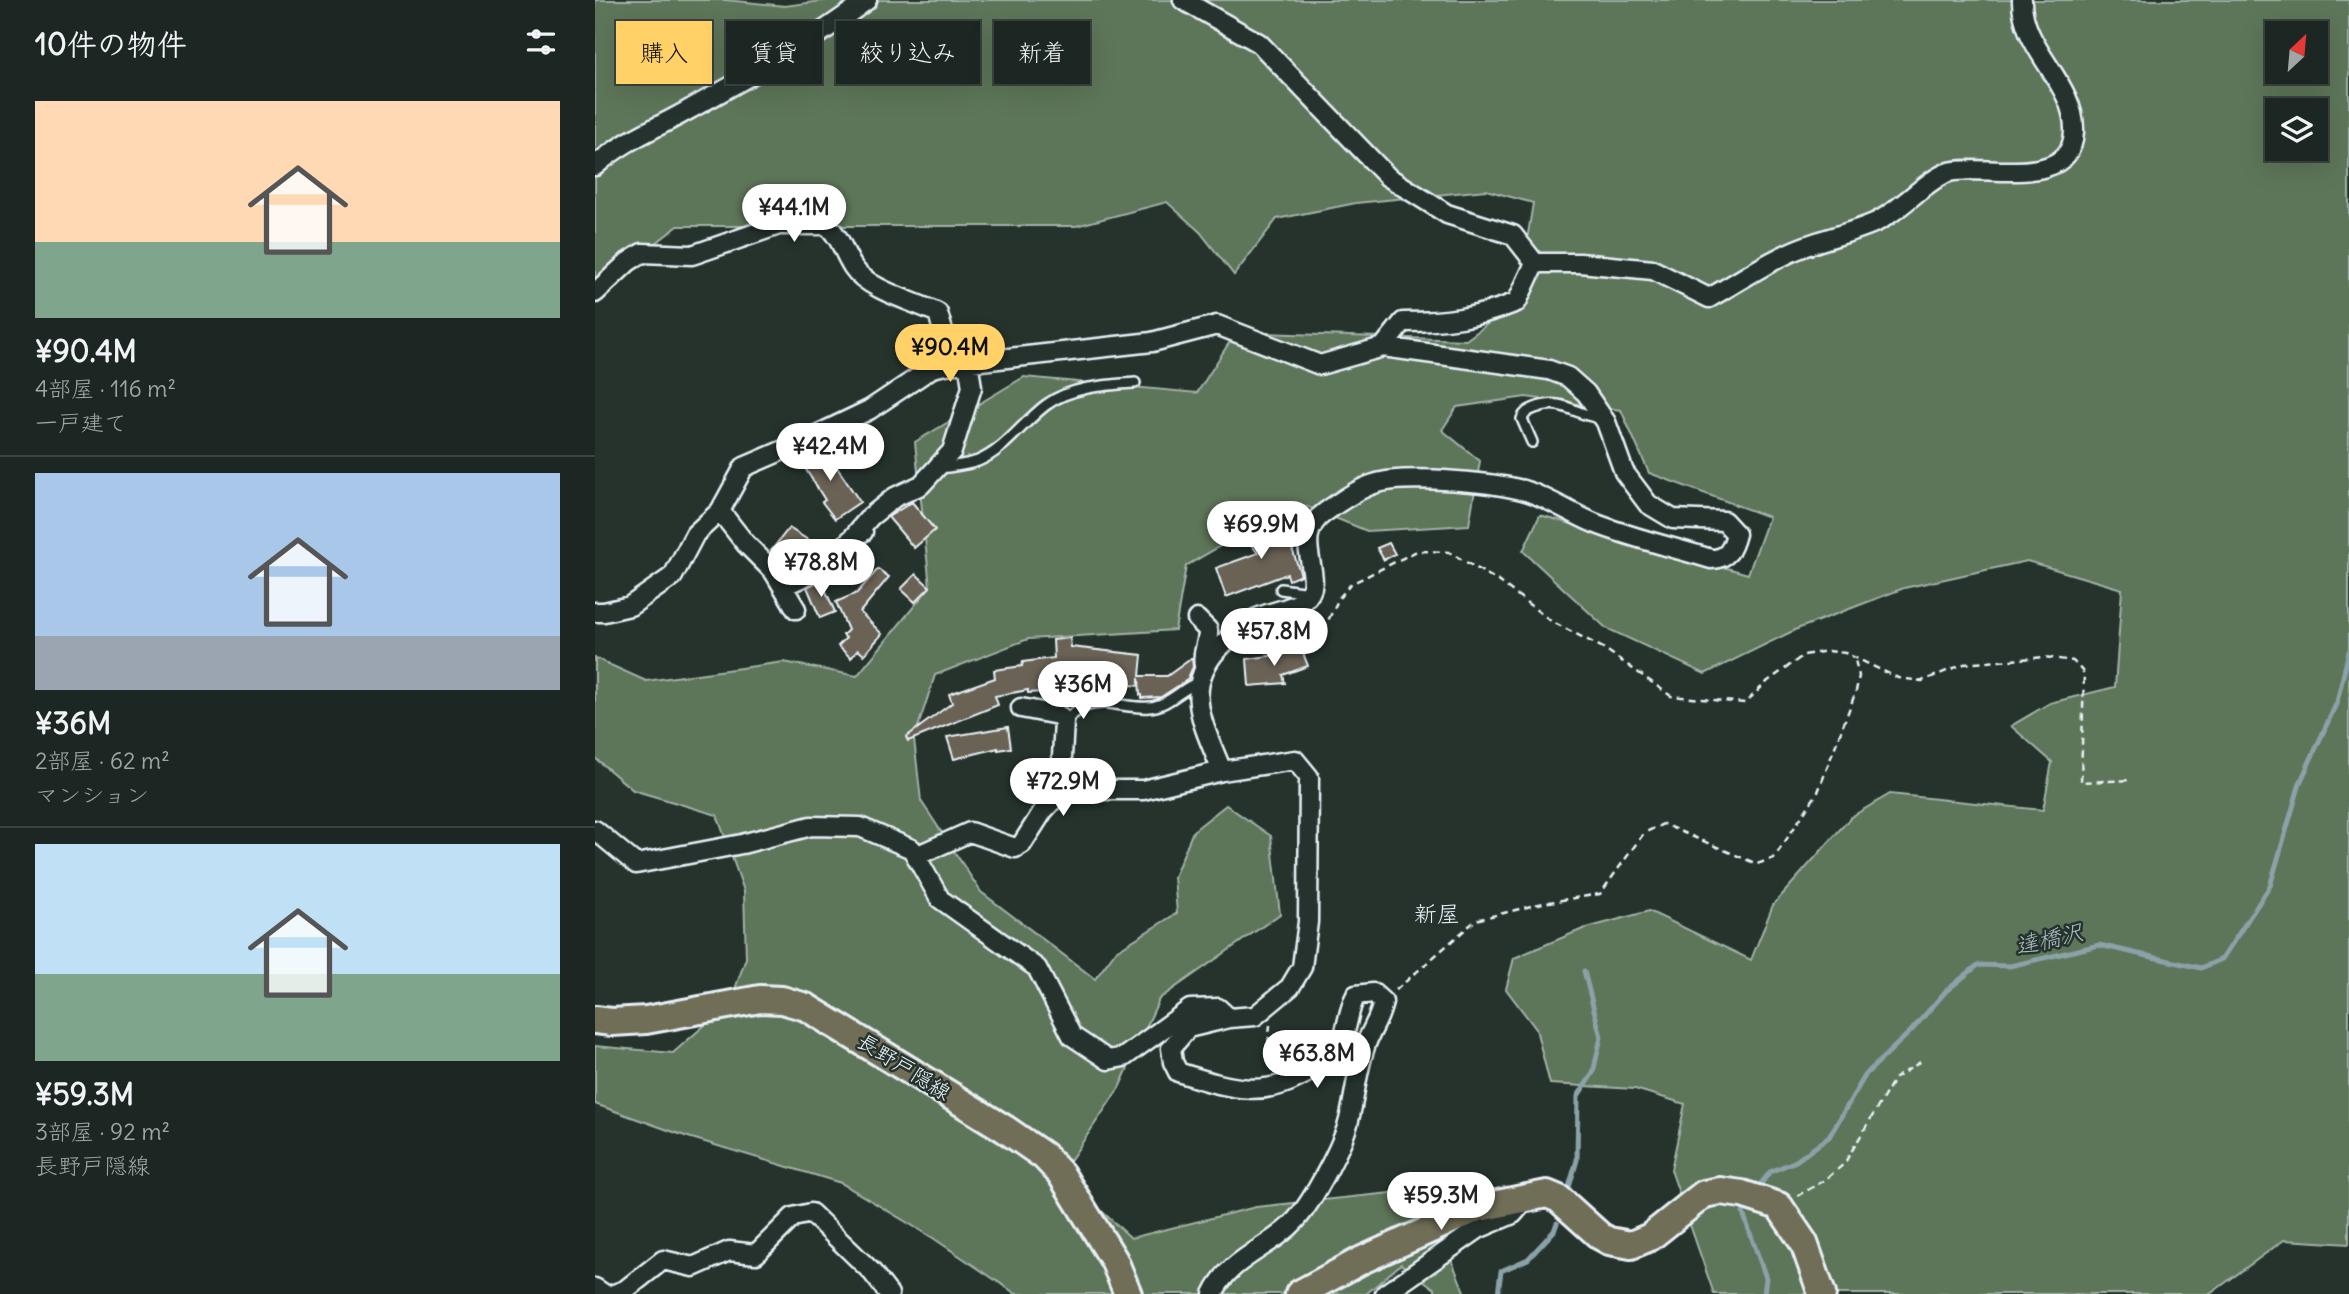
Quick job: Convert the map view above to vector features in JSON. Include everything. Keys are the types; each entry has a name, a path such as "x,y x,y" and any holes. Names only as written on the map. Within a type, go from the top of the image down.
{"main road":[{"name":"長野戸隠線","path":"595,1020 612,1023 646,1020 760,999 782,1000 806,1007 1005,1129 1044,1156 1061,1174 1114,1259 1128,1294"},
{"path":"1299,1294 1362,1261 1478,1208 1547,1194 1559,1199 1600,1236 1609,1241 1631,1245 1650,1237 1704,1194 1720,1191 1779,1206 1804,1243 1822,1294"}],"street":[{"path":"595,166 639,134 685,113 830,29 867,0"},
{"path":"1183,0 1259,43 1388,177 1447,214 1513,235 1535,263"},
{"path":"1535,263 1580,263 1653,270 1709,298 1801,247 1876,222 1947,173 1963,170 2014,172 2045,167 2060,159 2069,148 2074,133 2070,106 2030,36 2021,12 2022,0"},
{"path":"595,293 628,262 642,253 691,255 779,225 827,225 840,238 853,268 869,284 938,313 943,331 946,365"},
{"path":"1383,347 1403,322 1434,322 1486,314 1517,302 1535,263"},
{"path":"595,612 630,606 673,576 695,534 720,511 744,467 852,419 932,368 1152,342 1217,325 1320,365 1383,347 1471,358 1568,377 1585,393 1603,418 1624,472 1648,505 1673,519 1724,521 1736,534 1728,555 1720,559 1711,558 1594,523 1530,492 1493,485 1424,479 1375,483 1322,514 1309,528 1307,543 1313,584 1305,599 1255,619 1229,638 1204,669"},
{"path":"783,586 831,560 870,517 895,497 921,485 952,451 972,387 968,362"},
{"path":"720,511 783,586 796,609"},
{"path":"854,536 878,526"},
{"path":"1197,619 1208,630 1209,636 1202,656 1204,669 1200,716 1222,771"},
{"path":"1021,708 1058,715 1064,720 1060,793"},
{"path":"916,856 970,832 1015,848 1022,844 1043,811 1062,790 1143,790 1222,771 1295,760 1309,777 1308,922 1302,967 1290,987 1255,1016 1229,1018 1188,1028 1171,1048 1173,1062 1178,1072 1234,1088 1266,1090 1305,1075 1335,1051 1347,1028 1356,995 1373,993 1383,1002 1381,1013 1365,1046 1349,1123 1332,1163 1297,1219 1275,1239 1241,1259 1218,1284 1213,1294"},
{"path":"595,830 636,864 742,844 811,826 860,827 912,849 940,899 1037,968 1072,1036 1108,1060 1124,1057 1190,1009 1218,1008 1229,1018"},
{"path":"1385,1294 1478,1229 1513,1214 1525,1200"},
{"path":"614,1294 625,1290 663,1260 693,1267 729,1251 756,1254 793,1217 811,1213 871,1272 889,1294"},
{"path":"595,1288 604,1294"}],"lane":[{"path":"935,470 979,461 1047,404 1071,393 1098,386 1135,383"},
{"path":"1532,442 1522,419 1526,412 1545,404 1561,404 1593,418 1603,418"},
{"path":"1281,589 1308,593"},
{"path":"1064,720 1086,706 1100,703 1149,708 1168,701 1191,684 1204,669"}],"path":[{"path":"1204,669 1324,629 1339,598 1351,584 1417,551 1448,552 1500,582 1551,621 1605,649 1671,696 1745,704 1767,681 1804,655 1828,651 1845,653 1898,678 1923,681 1964,664 2045,657 2073,662 2084,673 2081,782 2132,780"},
{"path":"1383,1002 1476,920 1543,903 1599,894 1644,833 1663,824 1757,864 1774,858 1818,792 1856,691 1859,676 1855,660 1845,653"},
{"path":"1272,1004 1267,1055 1274,1062 1295,1066 1305,1075"},
{"path":"1779,1206 1811,1190 1844,1164 1895,1077 1922,1061"}],"green space":[{"path":"595,0 726,0 785,6 829,0 2349,0 2349,1244 2284,1240 2210,1294 1714,1294 1671,1170 1685,1104 1635,1089 1550,1084 1536,1029 1506,989 1514,958 1583,929 1649,911 1751,960 1773,905 1851,817 1890,794 2043,810 2052,762 2011,726 2050,703 2115,687 2122,589 2027,561 1904,588 1797,629 1705,674 1606,628 1523,551 1540,515 1748,574 1769,517 1649,473 1621,410 1526,397 1457,407 1442,430 1480,461 1469,525 1367,531 1296,502 1186,566 1175,630 1028,639 935,675 914,739 921,801 981,892 1095,979 1116,951 1177,913 1174,877 1193,831 1226,805 1271,836 1280,914 1159,999 1119,1088 1061,1174 1131,1238 1256,1207 1400,1192 1438,1226 1465,1294 1435,1294 1435,1289 1401,1264 1366,1294 1016,1294 933,1238 841,1183 685,1136 595,1104 595,1046 673,1053 730,1003 746,958 744,891 717,815 633,790 595,758 595,658 646,681 784,662 857,676 930,587 915,442 1024,377 1197,393 1236,332 1466,340 1517,302 1533,203 1486,190 1356,203 1277,219 1234,275 1200,232 1167,202 1076,226 678,226 595,290"}],"building":[{"path":"822,445 860,502 835,519 822,502 825,500 803,465 803,459"},
{"path":"912,502 935,530 914,548 888,517"},
{"path":"1279,517 1289,532 1287,534 1301,575 1289,580 1287,574 1226,597 1216,568 1258,553 1245,537"},
{"path":"789,528 813,543 815,540 825,549 798,566 796,562 787,572 770,552"},
{"path":"1389,543 1395,554 1384,560 1377,548"},
{"path":"878,569 889,577 860,612 882,634 864,655 858,650 851,658 838,646 846,638 843,635 848,630 836,602 857,593"},
{"path":"916,574 930,587 915,602 901,589"},
{"path":"821,580 835,612 820,618 807,587"},
{"path":"1070,638 1071,647 1142,655 1140,676 1167,676 1192,658 1193,667 1187,680 1161,697 1142,698 1139,678 1139,686 1067,678 1068,687 995,696 998,705 908,741 906,737 952,703 949,694 995,678 994,670 1022,666 1023,662 1054,658 1053,640"},
{"path":"1301,648 1308,666 1283,675 1285,683 1249,686 1247,659 1284,654"},
{"path":"1008,727 1011,748 998,748 954,759 947,737"}],"waterway":[{"name":"達橋沢","path":"1755,1191 1770,1172 1796,1161 1829,1137 1866,1074 1911,1031 1946,991 1978,965 2010,966 2099,945 2201,968 2222,959 2270,886 2300,783 2337,702 2349,651"},
{"path":"1567,1194 1577,1160 1578,1096 1593,1073 1601,1037 1584,971"},
{"name":"達橋沢","path":"1747,1205 1743,1213 1766,1278 1764,1294"},
{"path":"1498,1294 1501,1271 1528,1259 1554,1231 1557,1223"}],"district":[{"name":"新屋","path":"1437,914"}]}
